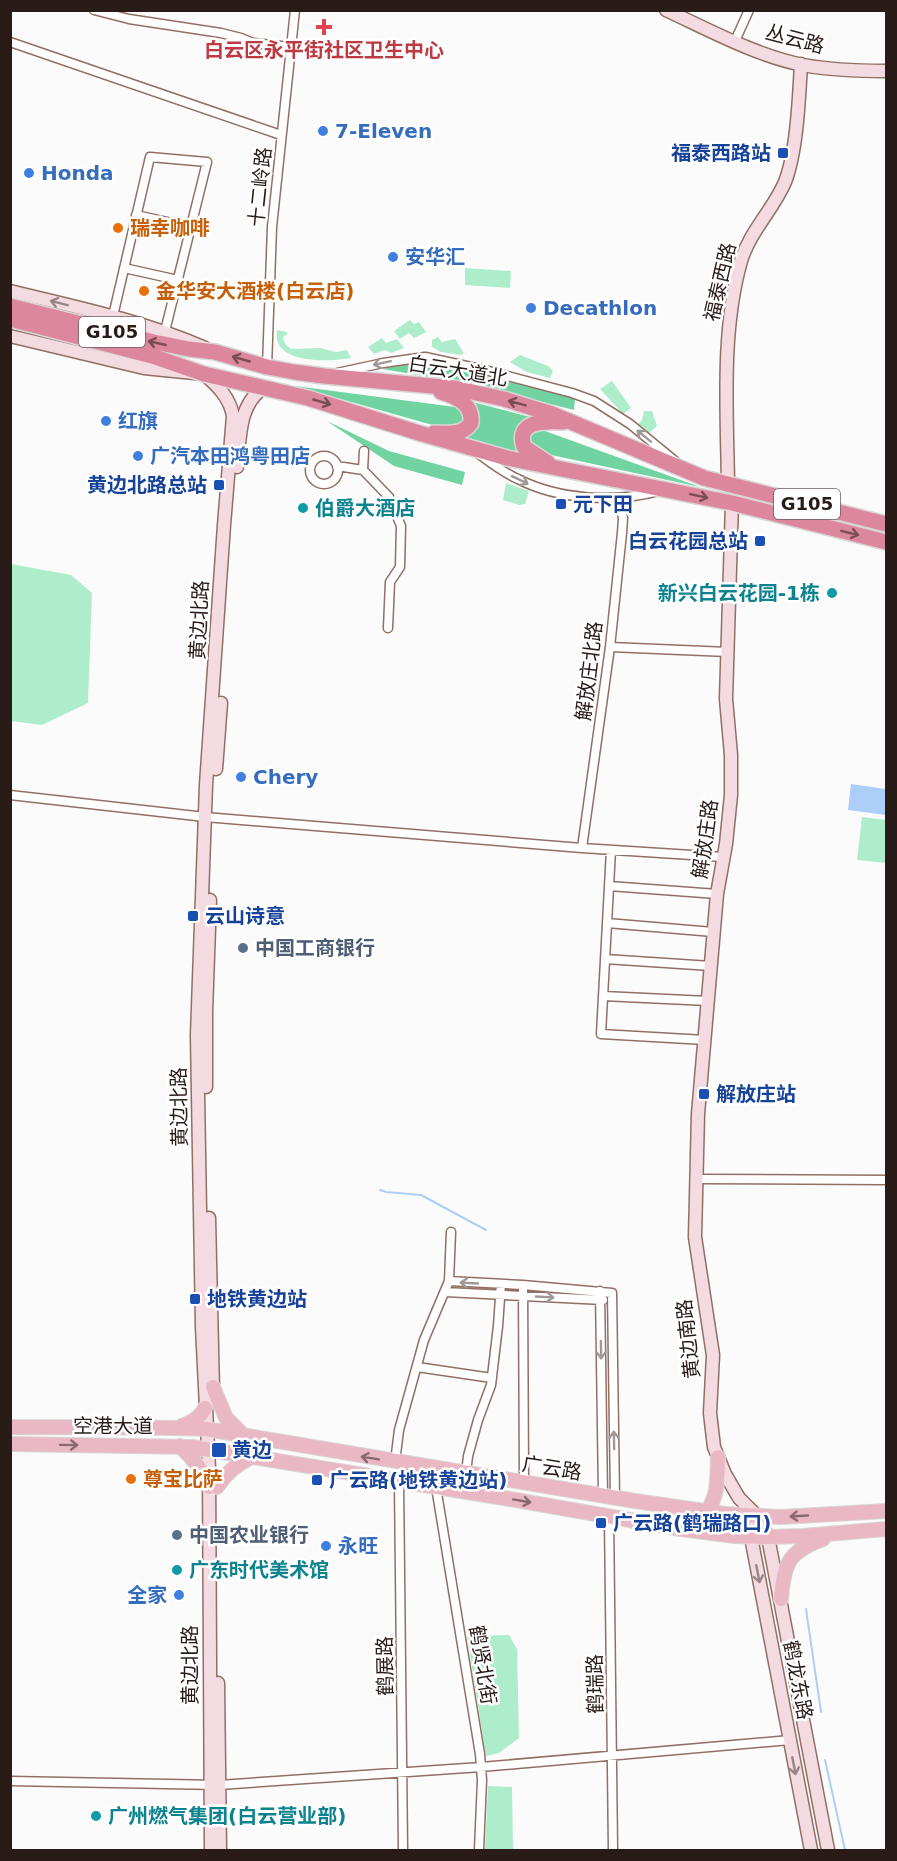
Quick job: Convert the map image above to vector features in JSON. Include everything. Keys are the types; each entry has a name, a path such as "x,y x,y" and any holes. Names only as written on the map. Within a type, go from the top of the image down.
{"highway":[{"name":"白云大道北","path":"10,306 154,342 215,352 267,367 324,376 454,388 504,399 572,422 689,472 886,524"},
{"name":"G105","path":"10,319 152,356 204,374 336,406 507,459 732,503 886,542"},
{"path":"417,385 458,399 467,406 472,418 465,431 419,433"},
{"path":"561,470 528,451 524,447 523,436 527,428 537,423 572,422"}],"main road":[{"path":"213,1387 225,1418 243,1435"},
{"path":"179,1427 197,1419 205,1408"},
{"name":"空港大道","path":"10,1427 179,1427 210,1430"},
{"path":"134,1446 136,1428"},
{"name":"广云路","path":"210,1430 609,1497 707,1511 758,1517 886,1511"},
{"path":"279,1461 282,1442"},
{"name":"空港大道","path":"10,1444 180,1446 212,1450"},
{"path":"180,1446 197,1464 213,1487 233,1468 252,1457"},
{"name":"广云路","path":"212,1450 703,1532 768,1537 886,1528"},
{"path":"707,1511 714,1502 717,1492 718,1457"},
{"path":"635,1501 640,1506 641,1512 637,1521"},
{"path":"781,1599 782,1579 796,1552 807,1545 842,1533 841,1514"}],"street":[{"path":"94,10 129,19 221,33 254,43 291,47"},
{"name":"十二岭路","path":"267,367 272,227 295,10"},
{"name":"丛云路","path":"666,10 778,58 831,69 886,71"},
{"path":"735,41 749,10"},
{"path":"10,42 281,135"},
{"name":"福泰西路","path":"728,484 729,316 736,280 747,246 775,201 789,170 799,100 801,64"},
{"path":"113,316 150,157 207,162 165,331"},
{"path":"136,215 190,227"},
{"path":"124,268 177,280"},
{"path":"10,291 165,331 215,352"},
{"path":"10,336 144,368 204,374"},
{"path":"324,376 383,363 425,357 572,393 594,401 630,424 689,472"},
{"name":"黄边北路","path":"204,374 220,389 229,402 233,422 224,525 197,1057 205,1408 212,1450 215,1785 220,1851"},
{"name":"黄边北路","path":"210,1430 213,1387 206,1047 209,817 241,434 248,403 265,387"},
{"path":"471,448 510,475 537,487 576,495 619,498 666,489"},
{"path":"363,470 364,451"},
{"path":"337,466 363,470 389,497 400,526 400,567 390,582 388,628"},
{"name":"解放庄北路","path":"582,848 610,647 622,526 619,498"},
{"name":"解放庄路","path":"696,1179 697,1132 717,894 729,815 731,755 726,699 732,503"},
{"path":"610,647 728,652"},
{"path":"10,795 209,817 582,848 723,857"},
{"path":"611,850 600,1034 705,1040"},
{"path":"609,886 717,894"},
{"path":"607,923 714,932"},
{"path":"605,959 711,966"},
{"path":"603,996 708,1001"},
{"path":"696,1179 886,1179"},
{"name":"黄边南路","path":"696,1179 695,1237 712,1348 710,1413 714,1447 738,1498 758,1517 768,1537"},
{"path":"395,1462 399,1430 424,1340 449,1281 451,1233"},
{"path":"449,1281 523,1285 600,1296"},
{"path":"466,1473 471,1447 492,1378 501,1284"},
{"path":"523,1285 524,1483"},
{"path":"445,1292 523,1296 600,1296 612,1293 609,1497"},
{"path":"600,1296 609,1497"},
{"path":"417,1367 492,1378"},
{"name":"鹤展路","path":"399,1480 403,1851"},
{"name":"鹤贤北街","path":"436,1487 480,1754 482,1780 479,1851"},
{"name":"鹤瑞路","path":"609,1517 613,1851"},
{"path":"751,1537 758,1517"},
{"name":"鹤龙东路","path":"751,1537 811,1851"},
{"name":"鹤龙东路","path":"768,1537 828,1851"},
{"path":"764,1602 781,1599"},
{"path":"10,1781 215,1785 480,1767 789,1740"},
{"name":"黄边北路","path":"211,1851 215,1785"}],"green space":[{"path":"465,268 511,271 510,288 465,285"},
{"path":"410,320 414,324 419,322 426,332 414,338 409,333 400,339 394,331"},
{"path":"277,330 287,332 283,339 291,349 320,348 336,352 347,350 351,358 316,360 292,355 283,350 278,341"},
{"path":"438,337 442,342 455,339 464,353 461,355 441,352 432,347 432,340"},
{"path":"382,338 386,343 397,339 404,348 391,353 385,350 374,354 368,347"},
{"path":"520,355 548,366 553,371 550,378 527,372 510,362"},
{"path":"423,361 571,397 575,399 574,410 472,384 382,369"},
{"path":"612,381 631,408 623,414 600,389"},
{"path":"295,386 455,407 463,413 463,423 460,426 443,428"},
{"path":"469,401 530,417 516,437 519,456 458,437 464,437"},
{"path":"644,411 652,411 657,426 649,433 638,425"},
{"path":"327,421 389,451 465,472 462,485 394,466"},
{"path":"538,430 700,487 542,453 529,444 531,435"},
{"path":"506,483 529,491 525,504 519,505 503,500"},
{"path":"11,564 71,575 92,593 88,703 42,725 11,721"},
{"path":"862,817 886,820 886,863 857,860"},
{"path":"509,1635 517,1649 519,1738 499,1753 486,1756 467,1636"},
{"path":"488,1786 512,1787 513,1850 485,1850"}],"water":[{"path":"851,784 886,789 886,815 848,810"}],"waterway":[{"path":"380,1190 421,1195 486,1230"},
{"path":"806,1609 821,1712"},
{"path":"825,1760 845,1850"}],"place":[{"name":"白云区永平街社区卫生中心","path":"324,27"},
{"name":"7-Eleven","path":"323,131"},
{"name":"福泰西路站","path":"783,153"},
{"name":"Honda","path":"29,173"},
{"name":"瑞幸咖啡","path":"118,228"},
{"name":"安华汇","path":"393,257"},
{"name":"金华安大酒楼(白云店)","path":"144,291"},
{"name":"Decathlon","path":"531,308"},
{"name":"红旗","path":"106,421"},
{"name":"广汽本田鸿粤田店","path":"138,456"},
{"name":"黄边北路总站","path":"219,485"},
{"name":"元下田","path":"561,504"},
{"name":"伯爵大酒店","path":"303,508"},
{"name":"白云花园总站","path":"760,541"},
{"name":"新兴白云花园-1栋","path":"832,593"},
{"name":"Chery","path":"241,777"},
{"name":"云山诗意","path":"193,916"},
{"name":"中国工商银行","path":"243,948"},
{"name":"解放庄站","path":"704,1094"},
{"name":"地铁黄边站","path":"195,1299"},
{"name":"黄边","path":"219,1450"},
{"name":"尊宝比萨","path":"131,1479"},
{"name":"广云路(地铁黄边站)","path":"317,1480"},
{"name":"广云路(鹤瑞路口)","path":"601,1523"},
{"name":"中国农业银行","path":"177,1535"},
{"name":"永旺","path":"326,1546"},
{"name":"广东时代美术馆","path":"177,1570"},
{"name":"全家","path":"179,1595"},
{"name":"广州燃气集团(白云营业部)","path":"96,1816"}]}
